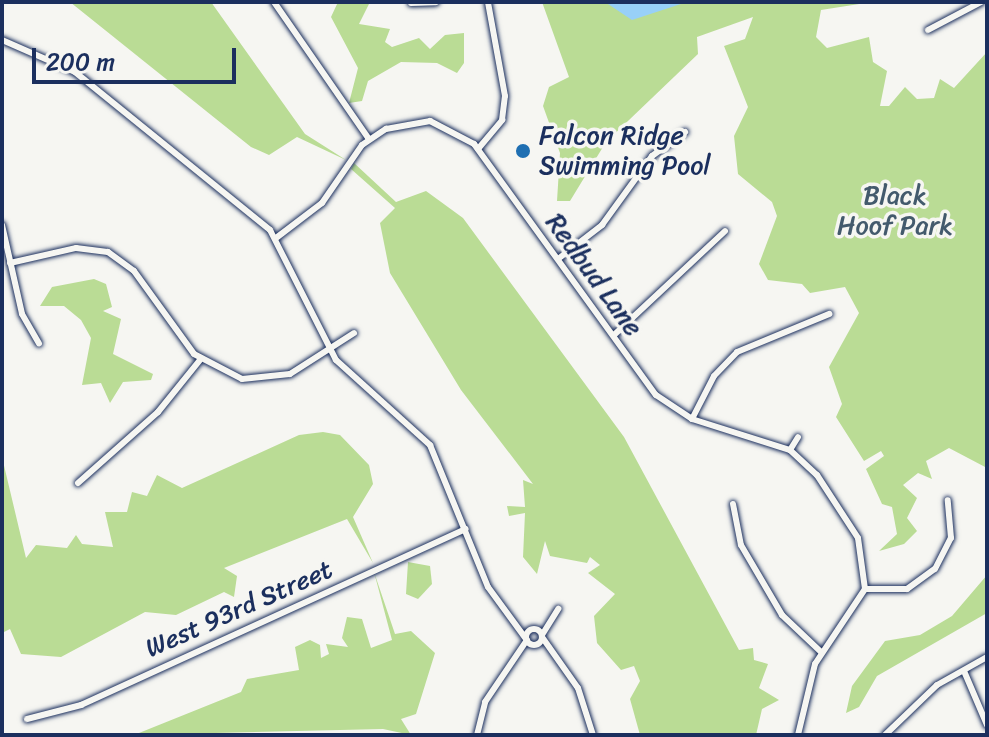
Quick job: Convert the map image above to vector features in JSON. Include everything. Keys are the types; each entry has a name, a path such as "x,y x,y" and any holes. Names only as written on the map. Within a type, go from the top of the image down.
{"street":[{"path":"274,2 369,139"},
{"path":"411,3 436,2"},
{"path":"276,238 322,203 369,139 398,124 430,121 478,149 502,120 505,96 488,2"},
{"path":"928,30 981,2"},
{"path":"2,40 75,72 276,238 328,350 423,435 466,529 488,587 520,627 526,640 552,652"},
{"path":"558,259 602,225 652,156 685,132"},
{"name":"Redbud Lane","path":"478,149 656,395 692,419 790,450 817,475 858,538 865,589"},
{"path":"2,225 25,323 39,343"},
{"path":"614,335 725,231"},
{"path":"10,263 76,248 108,252 134,271 200,360 232,376 271,380 354,333"},
{"path":"692,419 714,376 737,352 829,314"},
{"path":"78,483 158,412 200,360"},
{"path":"790,450 798,437"},
{"path":"798,735 821,652 865,589 907,589 935,569 951,538 948,500"},
{"path":"733,504 741,545 782,615 821,652"},
{"name":"West 93rd Street","path":"27,719 81,705 466,529"},
{"path":"477,735 485,702 523,652 526,640 538,633 558,609"},
{"path":"520,627 538,633 578,688 593,735"},
{"path":"536,645 538,633"},
{"path":"523,652 536,645"},
{"path":"885,735 927,693 987,657"},
{"path":"964,671 987,725"}],"green space":[{"path":"70,2 211,2 305,134 346,160 297,137 269,155 251,147"},
{"path":"338,2 370,2 359,24 390,29 385,42 392,47 419,38 430,49 445,35 464,33 464,63 457,73 437,63 401,62 368,81 362,101 349,103 358,68 331,17"},
{"name":"Black Hoof Park","path":"542,2 872,2 821,10 816,37 827,48 869,37 873,62 887,71 880,106 889,106 905,87 917,99 934,98 940,79 954,88 987,52 987,468 949,448 926,461 932,479 918,473 903,485 917,498 907,518 917,531 904,544 879,551 897,534 892,507 882,504 866,469 884,456 881,451 864,461 836,417 842,404 829,367 859,313 845,287 810,293 802,284 768,280 759,264 777,216 772,202 738,174 734,136 748,107 724,46 745,39 753,17 697,37 698,54 606,142 570,201 557,201 560,153 543,106 549,87 569,77"},
{"path":"354,163 396,202 426,191 463,218 624,437 739,650 753,648 754,660 768,664 759,688 779,700 762,709 756,735 640,735 630,699 640,681 634,666 621,670 597,643 594,616 615,594 588,573 600,565 590,557 587,563 550,556 545,541 537,574 523,557 525,513 509,516 507,506 525,507 523,480 533,484 461,390 390,273 380,223 395,208 351,169"},
{"path":"94,279 106,284 112,307 103,311 121,319 113,354 153,374 151,380 123,382 110,403 101,383 82,385 91,338 81,320 64,306 40,306 52,287"},
{"path":"323,432 340,435 369,465 373,484 353,517 373,563 347,519 224,568 237,576 234,597 224,592 176,615 145,612 61,657 21,654 10,629 2,633 2,457 26,558 36,545 67,548 76,535 82,544 113,547 105,512 127,512 132,492 147,496 157,475 182,488 299,435"},
{"path":"408,562 430,566 432,584 418,599 406,594"},
{"path":"374,572 395,634 411,631 435,653 416,714 401,719 411,735 383,729 134,735 241,692 247,679 299,670 295,647 310,640 320,645 321,658 329,654 326,644 348,647 342,638 347,617 362,619 371,648 392,640"},
{"path":"987,575 987,613 877,676 859,707 846,713 852,686 885,641 920,635 952,616"}],"water":[{"path":"605,2 687,2 632,20"}],"place":[{"name":"Falcon Ridge Swimming Pool","path":"523,151"}]}
